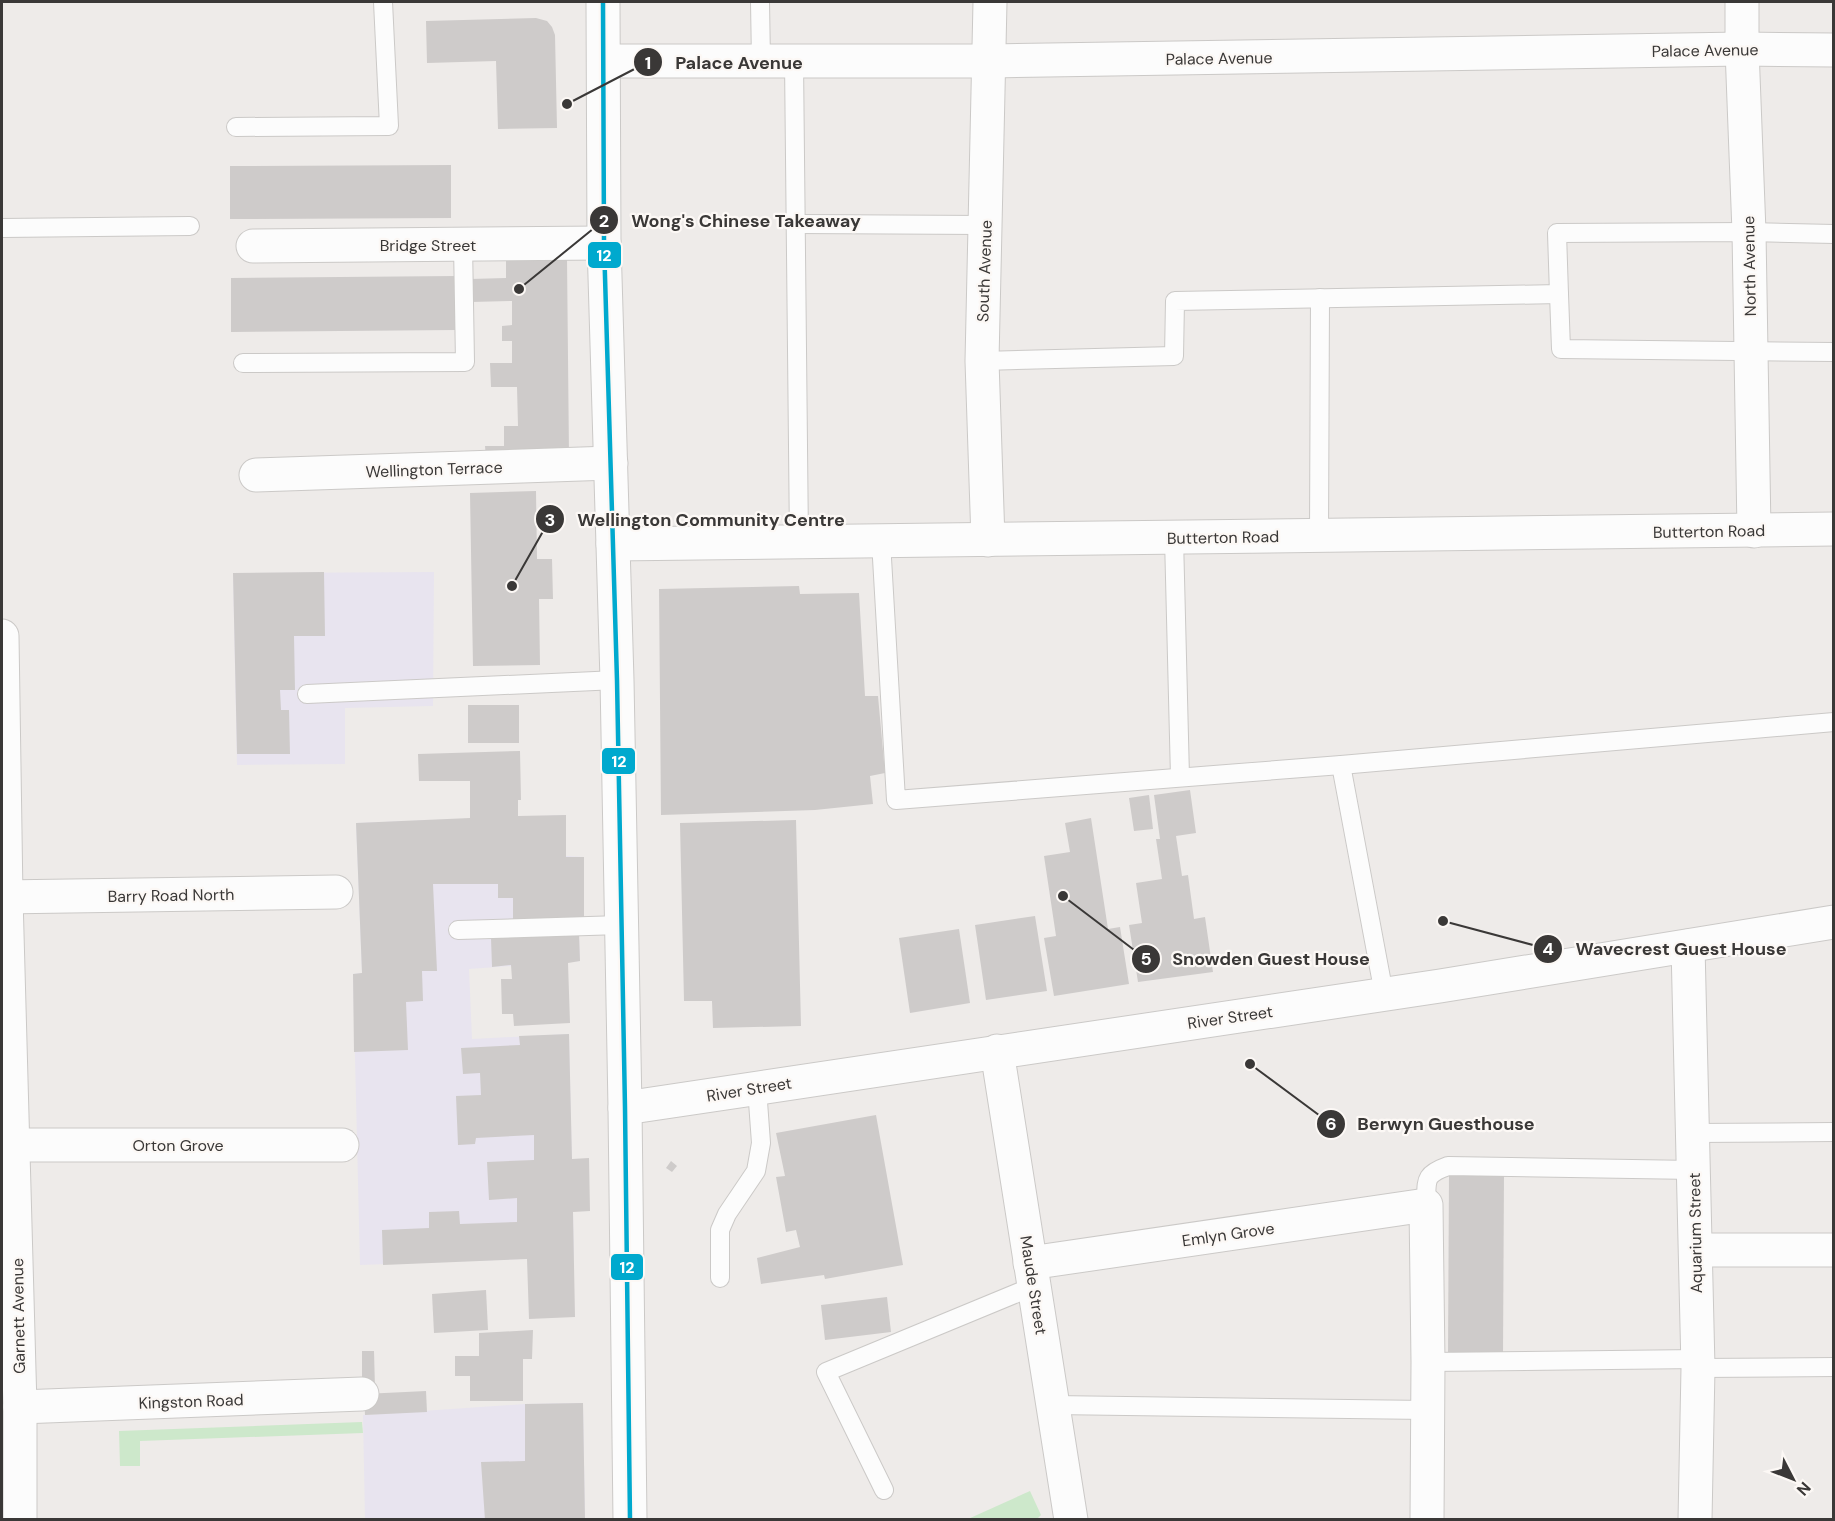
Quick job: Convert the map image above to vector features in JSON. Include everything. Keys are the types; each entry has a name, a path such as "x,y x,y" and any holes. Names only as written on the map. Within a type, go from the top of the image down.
{"street":[{"path":"603,2 604,243 617,680 632,1513"},
{"name":"South Avenue","path":"988,540 982,361 990,2"},
{"name":"North Avenue","path":"1742,2 1754,531"},
{"name":"Palace Avenue","path":"604,61 990,62 1742,49 1833,50"},
{"name":"Bridge Street","path":"253,246 604,243"},
{"name":"Wellington Terrace","path":"256,475 611,463"},
{"name":"Butterton Road","path":"613,544 1833,529"},
{"name":"Garnett Avenue","path":"2,636 4,897 14,1145 20,1407 20,1520"},
{"name":"Barry Road North","path":"4,897 336,892"},
{"name":"River Street","path":"625,1108 1384,994 1833,922"},
{"name":"Aquarium Street","path":"1688,946 1698,1364 1695,1520"},
{"name":"Maude Street","path":"997,1051 1071,1520"},
{"name":"Orton Grove","path":"14,1145 342,1145"},
{"path":"1426,1205 1427,1520"},
{"name":"Emlyn Grove","path":"1032,1274 1426,1205"},
{"path":"1696,1250 1833,1250"},
{"name":"Kingston Road","path":"20,1407 362,1394"}],"lane":[{"path":"236,127 389,126 383,2"},
{"path":"760,2 761,61"},
{"path":"794,61 799,542"},
{"path":"796,224 985,225"},
{"path":"2,228 190,226"},
{"path":"1833,234 1557,233 1561,349 1833,352"},
{"path":"243,363 465,362 463,244"},
{"path":"982,361 1174,356 1175,301 1558,294"},
{"path":"1319,536 1320,298"},
{"path":"1174,538 1180,777"},
{"path":"882,541 896,800 1341,765 1833,722"},
{"path":"308,694 617,680"},
{"path":"1341,765 1384,994"},
{"path":"458,930 621,925"},
{"path":"720,1278 720,1230 727,1214 756,1171 761,1143 757,1088"},
{"path":"1693,1133 1833,1132"},
{"path":"1426,1205 1427,1181 1434,1171 1448,1166 1694,1170"},
{"path":"884,1490 826,1372 1032,1274"},
{"path":"1428,1362 1833,1367"},
{"path":"1053,1405 1427,1410"}],"shaded area":[{"path":"434,572 433,706 345,708 345,764 237,765 233,573"},
{"path":"566,815 566,856 584,857 584,918 579,933 580,961 469,969 472,1039 569,1034 574,1257 360,1265 353,974 362,973 356,823"},
{"path":"583,1403 585,1519 365,1519 363,1415 525,1404"}],"green space":[{"path":"362,1422 363,1433 140,1441 140,1466 120,1466 119,1431"},
{"path":"1030,1491 1041,1515 1037,1519 968,1519"}],"building":[{"path":"536,18 547,21 555,35 557,128 498,129 496,61 427,63 426,21"},
{"path":"451,165 451,218 230,219 230,166"},
{"path":"567,259 569,456 486,458 485,446 504,446 504,426 518,426 517,387 491,387 490,363 512,363 512,341 502,341 502,326 512,325 512,301 471,302 470,279 506,278 506,261"},
{"path":"456,276 456,330 231,332 231,278"},
{"path":"536,491 537,559 552,559 553,599 539,599 540,665 473,666 470,493"},
{"path":"324,572 325,636 294,636 295,690 280,690 281,710 289,710 290,754 237,754 233,573"},
{"path":"799,586 800,594 859,593 865,696 878,696 885,773 870,776 873,804 815,810 661,815 659,589"},
{"path":"468,705 519,705 519,743 468,743"},
{"path":"520,751 521,800 518,800 518,816 566,815 566,857 584,857 584,918 513,920 513,898 498,898 498,884 433,884 437,971 422,971 423,1001 406,1002 408,1050 354,1052 353,974 362,973 356,823 470,818 470,781 419,781 418,754"},
{"path":"1190,790 1196,833 1176,836 1182,876 1188,875 1194,919 1205,917 1213,972 1138,982 1129,925 1142,923 1136,883 1162,879 1156,839 1160,839 1154,795"},
{"path":"1149,795 1153,829 1134,831 1129,798"},
{"path":"1091,818 1108,929 1120,927 1129,984 1054,996 1044,938 1056,936 1044,856 1070,852 1065,823"},
{"path":"796,820 801,1026 713,1028 712,1001 684,1001 680,823"},
{"path":"1035,916 1047,991 986,1000 975,925"},
{"path":"959,929 970,1003 910,1013 899,938"},
{"path":"579,933 580,961 568,963 570,1023 514,1026 513,1014 502,1014 501,979 512,979 511,965 492,967 491,938"},
{"path":"569,1034 572,1159 589,1158 590,1211 573,1212 575,1317 529,1319 527,1259 383,1265 382,1230 429,1228 429,1212 459,1211 460,1224 517,1222 517,1198 489,1200 487,1162 534,1160 534,1135 476,1138 475,1144 458,1145 456,1096 481,1095 480,1073 463,1074 461,1048 520,1045 519,1036"},
{"path":"876,1115 903,1265 825,1279 824,1275 761,1284 757,1258 800,1247 796,1230 786,1232 776,1177 785,1176 776,1133"},
{"path":"671,1161 677,1166 672,1172 666,1168"},
{"path":"1449,1174 1504,1174 1503,1355 1448,1355"},
{"path":"486,1290 488,1330 434,1333 432,1294"},
{"path":"887,1297 891,1332 825,1340 821,1305"},
{"path":"533,1330 532,1359 523,1359 523,1401 470,1401 470,1376 455,1376 455,1356 479,1356 479,1333"},
{"path":"362,1351 374,1351 375,1389 362,1389"},
{"path":"426,1391 427,1412 365,1415 364,1394"},
{"path":"583,1403 585,1520 485,1520 481,1462 525,1461 525,1404"}],"transit line":[{"name":"12","path":"603,2 604,243 617,680 630,1520"}],"place":[{"name":"Palace Avenue","path":"567,104"},
{"name":"Wong's Chinese Takeaway","path":"519,289"},
{"name":"Wellington Community Centre","path":"512,586"},
{"name":"Snowden Guest House","path":"1063,896"},
{"name":"Wavecrest Guest House","path":"1443,921"},
{"name":"Berwyn Guesthouse","path":"1250,1064"}]}
